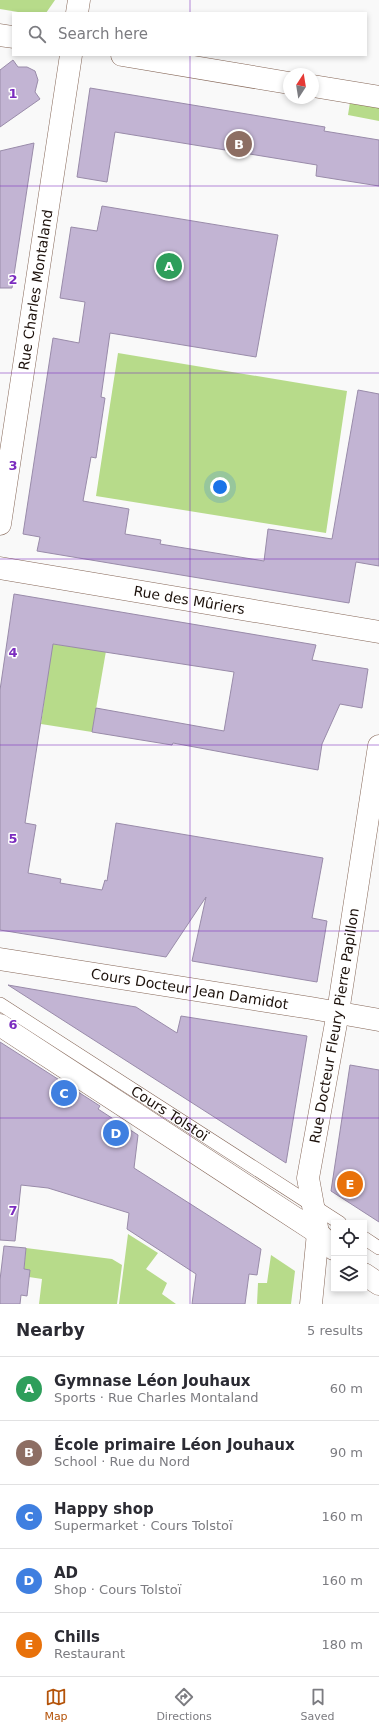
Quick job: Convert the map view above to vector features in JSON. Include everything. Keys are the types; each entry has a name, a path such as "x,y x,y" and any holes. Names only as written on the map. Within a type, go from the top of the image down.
{"street":[{"path":"77,12 79,0"},
{"path":"0,35 12,37"},
{"name":"Rue Charles Montaland","path":"0,524 71,56"},
{"path":"128,56 283,81"},
{"path":"319,87 379,97"},
{"name":"Rue des Mûriers","path":"0,568 379,632"},
{"name":"Rue Docteur Fleury Pierre Papillon","path":"311,1304 318,1233 308,1178 338,1012 379,746"},
{"name":"Cours Docteur Jean Damidot","path":"0,959 338,1012 379,1020"},
{"name":"Cours Tolstoï","path":"0,1025 318,1233 331,1246"},
{"path":"367,1276 379,1284"}],"lane":[{"name":"Cours Tolstoï","path":"0,1004 336,1220"},
{"path":"367,1240 379,1248"}],"green space":[{"path":"0,0 55,0 47,12 18,12 0,9"},
{"path":"350,102 379,107 379,121 348,115"},
{"path":"118,353 347,391 326,533 96,496"},
{"path":"52,644 106,651 92,732 41,724"},
{"path":"128,1234 158,1253 146,1269 167,1283 162,1294 176,1304 119,1304"},
{"path":"26,1248 112,1259 122,1265 117,1304 39,1304 42,1279 29,1277 30,1270 24,1269"},
{"path":"271,1255 295,1271 291,1304 257,1304 258,1283 267,1283"}],"building":[{"path":"13,60 18,67 27,67 35,71 38,80 35,92 40,99 0,127 0,70"},
{"path":"90,88 325,127 324,131 379,140 379,186 316,176 317,165 115,132 107,182 77,177"},
{"path":"34,143 12,288 0,288 0,151"},
{"path":"102,206 278,235 256,357 110,333 101,397 105,398 96,458 91,457 83,501 129,509 125,534 161,540 160,544 264,561 268,529 332,539 358,390 379,394 379,566 356,562 349,603 37,551 40,537 23,534 53,338 79,343 85,302 60,298 71,227 97,231"},
{"path":"14,594 316,645 312,660 368,669 362,708 340,704 322,744 318,770 173,743 172,745 92,732 96,708 224,731 234,672 53,644 25,823 36,825 28,873 61,879 60,883 102,890 105,880 107,881 116,823 323,858 312,918 327,921 317,982 192,961 206,897 166,957 0,930 0,690"},
{"path":"8,985 136,1007 177,1033 181,1016 307,1036 286,1163"},
{"path":"0,1042 100,1106 98,1109 138,1135 134,1168 261,1249 257,1275 249,1274 245,1304 192,1304 196,1274 127,1229 129,1213 48,1188 21,1185 15,1241 0,1240"},
{"path":"350,1065 379,1070 379,1222 331,1191"},
{"path":"4,1246 26,1248 24,1269 30,1270 27,1296 21,1295 20,1304 0,1304 0,1280"}],"place":[{"name":"École primaire Léon Jouhaux","path":"239,144"},
{"name":"Gymnase Léon Jouhaux","path":"169,266"},
{"name":"Happy shop","path":"64,1093"},
{"name":"AD","path":"116,1133"},
{"name":"Chills","path":"350,1184"}]}
